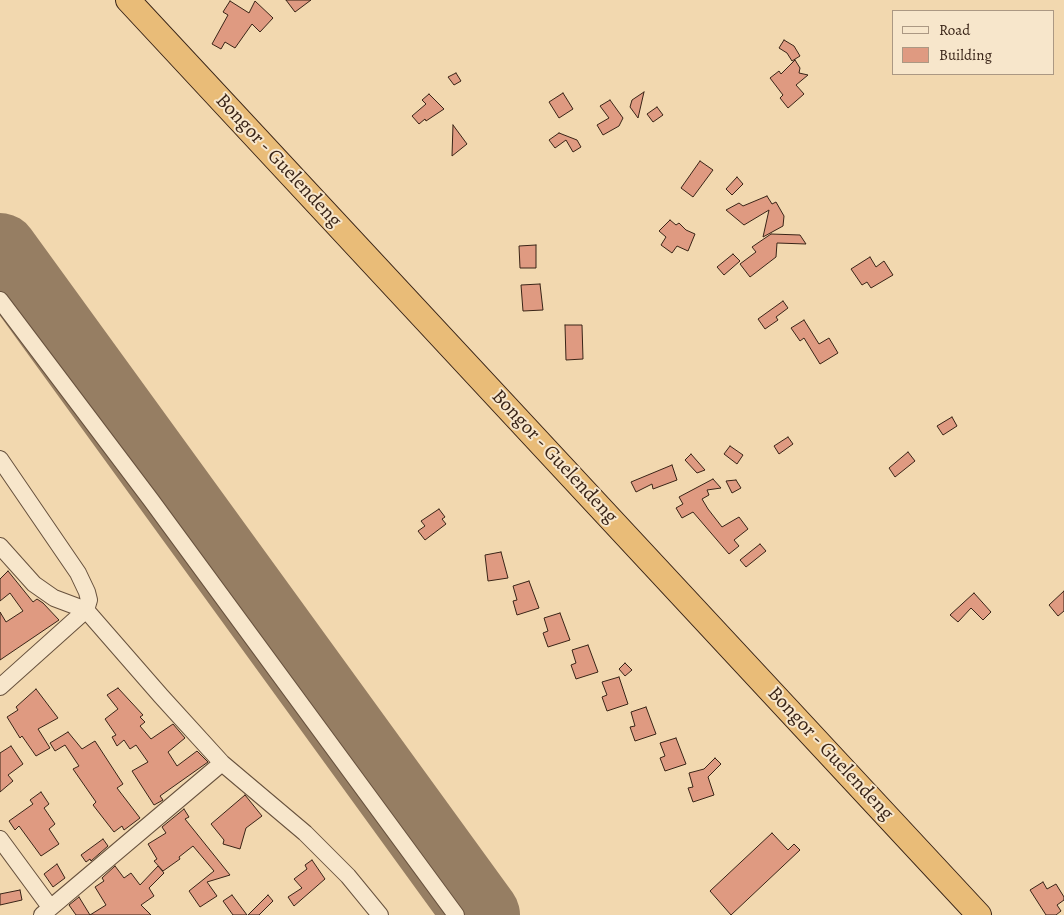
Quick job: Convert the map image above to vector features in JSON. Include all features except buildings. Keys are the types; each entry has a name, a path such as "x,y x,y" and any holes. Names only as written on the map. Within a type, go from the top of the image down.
{"highway":[{"name":"Bongor - Guelendeng","path":"128,0 979,915"}],"street":[{"path":"0,300 151,500 456,915"},
{"path":"0,459 78,573 88,592 89,600 86,610 0,687"},
{"path":"0,546 34,584 54,598 86,610 222,763 305,833 348,876 380,915"},
{"path":"0,839 46,911 222,763"}],"runway":[{"path":"0,251 482,915"}]}
